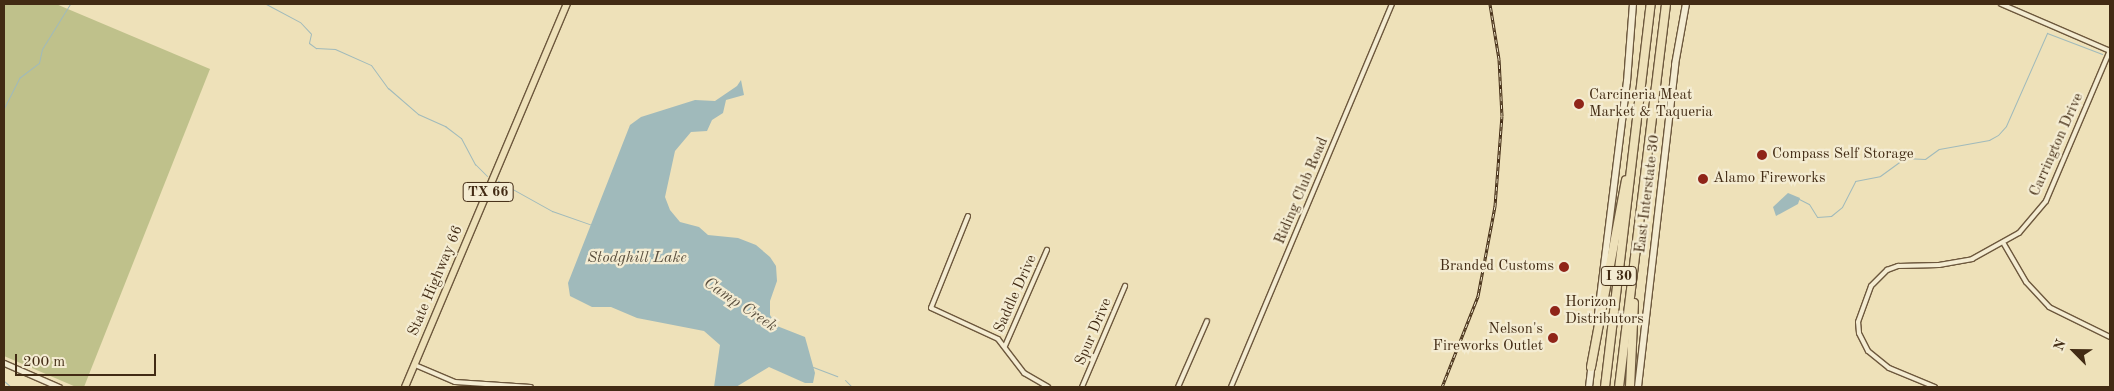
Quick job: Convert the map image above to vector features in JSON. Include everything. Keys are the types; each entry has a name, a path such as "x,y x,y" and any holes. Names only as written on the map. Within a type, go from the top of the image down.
{"highway":[{"name":"I 30","path":"1605,387 1651,4"},
{"name":"I 30","path":"1619,387 1666,4"},
{"path":"1591,367 1627,180 1633,164"},
{"path":"1630,387 1638,231"}],"main road":[{"name":"State Highway 66","path":"405,387 567,4"},
{"path":"1589,387 1627,82 1633,4"},
{"name":"East Interstate 30","path":"1638,387 1675,65 1686,4"}],"street":[{"name":"Riding Club Road","path":"1231,387 1392,4"},
{"path":"2001,4 2110,50"},
{"name":"Carrington Drive","path":"1935,387 1889,368 1868,351 1859,333 1858,322 1871,286 1887,270 1898,266 1966,260 2004,244 2035,217 2046,201 2110,50"},
{"path":"968,216 931,308 987,332 1006,346 1024,373 1048,387"},
{"path":"2004,244 2026,282 2049,307 2110,337"},
{"name":"Saddle Drive","path":"1006,346 1047,250"},
{"name":"Spur Drive","path":"1082,387 1125,286"},
{"path":"1178,387 1207,321"},
{"path":"4,363 59,387"},
{"path":"415,365 455,382 531,387"}],"green space":[{"path":"4,4 56,4 210,69 84,387 76,387 4,356"}],"water":[{"name":"Stodghill Lake","path":"741,80 744,95 726,100 723,113 712,120 707,131 691,132 675,151 665,197 670,210 680,222 699,227 708,235 738,238 756,245 770,257 776,266 777,281 770,301 770,315 777,326 805,337 815,373 813,383 805,383 769,367 736,387 714,387 720,345 704,331 637,318 611,307 592,307 570,296 568,283 630,125 641,117 695,100 715,101 737,86"},
{"path":"1788,193 1800,198 1798,204 1776,216 1773,207"}],"waterway":[{"path":"4,108 19,78 39,63 42,49 70,4"},
{"name":"Camp Creek","path":"266,4 300,22 311,34 309,43 316,48 335,49 371,65 388,88 418,114 445,126 461,138 475,164 487,176"},
{"path":"1799,199 1809,204 1817,217 1831,216 1842,207 1855,181 1880,176 1905,158 1925,159 1939,149 1989,140 1998,135 2006,126 2047,33 2102,54"},
{"name":"Camp Creek","path":"498,181 552,211 592,225"},
{"name":"Camp Creek","path":"813,367 837,376"},
{"name":"Camp Creek","path":"845,380 852,387"},
{"path":"4,381 11,387"}],"railway":[{"path":"1442,387 1478,296 1495,206 1502,116 1499,59 1490,4"}],"place":[{"name":"Carcineria Meat Market & Taqueria","path":"1579,104"},
{"name":"Compass Self Storage","path":"1762,155"},
{"name":"Alamo Fireworks","path":"1703,179"},
{"name":"Branded Customs","path":"1564,267"},
{"name":"Horizon Distributors","path":"1555,311"},
{"name":"Nelson's Fireworks Outlet","path":"1553,338"}]}
